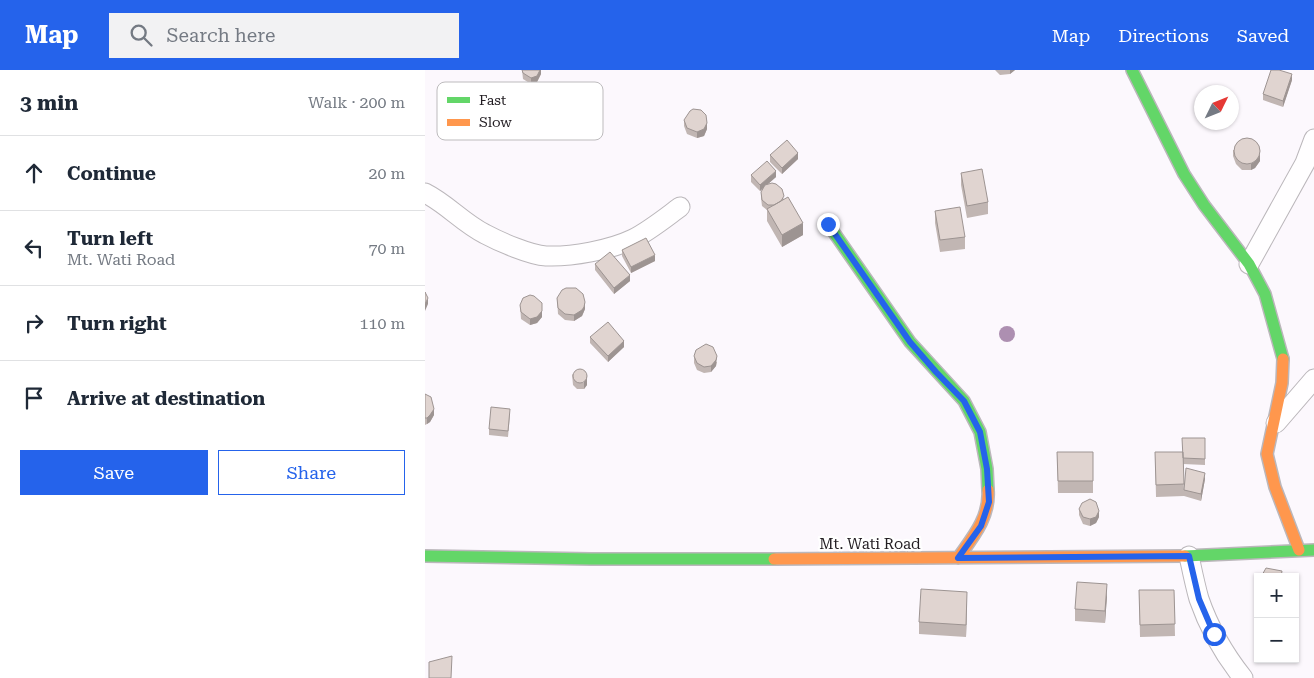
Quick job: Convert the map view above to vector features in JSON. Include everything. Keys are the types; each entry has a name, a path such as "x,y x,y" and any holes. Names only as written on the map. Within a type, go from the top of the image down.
{"street":[{"path":"1132,70 1184,174 1204,205 1249,264 1265,294 1283,358 1282,383 1267,454 1275,487 1299,550"},
{"path":"1249,264 1305,163 1314,139"},
{"path":"425,193 435,198 462,220 484,234 512,246 545,256 586,252 632,240 680,207"},
{"path":"828,224 910,342 964,401 980,432 987,469 989,502 981,526 958,558"},
{"path":"1273,427 1314,379"},
{"name":"Mt. Wati Road","path":"425,556 591,559 958,558 1189,556 1314,550"},
{"path":"1189,556 1199,599 1214,634 1243,678"}],"building":[{"path":"522,70 540,70 537,76 531,78 523,73"},
{"path":"1271,70 1292,74 1283,101 1263,94"},
{"path":"693,109 701,110 706,115 707,123 704,129 697,132 687,128 684,120"},
{"path":"1247,138 1256,142 1260,151 1256,160 1247,164 1238,160 1234,151 1238,142"},
{"path":"787,140 798,153 782,168 770,155"},
{"path":"767,161 776,171 760,185 751,175"},
{"path":"982,169 988,202 967,206 961,173"},
{"path":"772,183 782,189 784,196 781,201 774,205 768,205 762,200 761,192 765,185"},
{"path":"788,197 803,223 782,235 767,209"},
{"path":"960,207 965,237 940,240 935,211"},
{"path":"646,238 655,255 631,267 622,250"},
{"path":"610,252 630,275 614,288 595,264"},
{"path":"576,288 583,294 584,307 574,315 565,314 558,308 557,298 562,290"},
{"path":"425,292 428,298 425,304"},
{"path":"530,295 542,303 542,311 537,317 530,319 521,312 520,305 523,298"},
{"path":"608,322 624,341 608,356 590,337"},
{"path":"706,344 713,347 717,356 711,366 704,367 697,363 694,356 696,350"},
{"path":"577,369 583,369 587,376 583,383 577,383 573,379 573,373"},
{"path":"425,394 431,397 434,409 427,418 425,418"},
{"path":"491,407 510,409 508,431 489,429"},
{"path":"1182,438 1205,438 1205,459 1183,458"},
{"path":"1057,452 1093,452 1093,481 1058,481"},
{"path":"1155,452 1183,452 1184,484 1156,485"},
{"path":"1186,468 1205,473 1201,494 1184,490"},
{"path":"1090,499 1096,502 1099,511 1096,517 1090,519 1083,517 1079,509 1082,503"},
{"path":"1266,568 1282,571 1282,573 1263,573"},
{"path":"1077,582 1107,584 1105,611 1075,609"},
{"path":"921,589 967,592 966,625 919,622"},
{"path":"1139,590 1174,590 1175,624 1140,625"},
{"path":"452,656 451,678 429,678 429,662"}],"traffic: fast":[{"path":"1132,70 1184,174 1204,205 1249,264 1265,294 1283,359"},
{"path":"828,224 910,342 964,401 980,432 987,469 988,490"},
{"path":"1185,556 1314,550"},
{"path":"425,556 591,559 774,559"}],"traffic: slow":[{"path":"1283,359 1282,383 1267,454 1275,487 1299,550"},
{"path":"958,558 975,534 983,518 988,500 988,490"},
{"path":"774,559 1185,556"}],"route":[{"path":"828,224 910,342 964,401 980,432 987,469 989,502 981,526 958,558 1189,556 1199,599 1214,634"}]}
